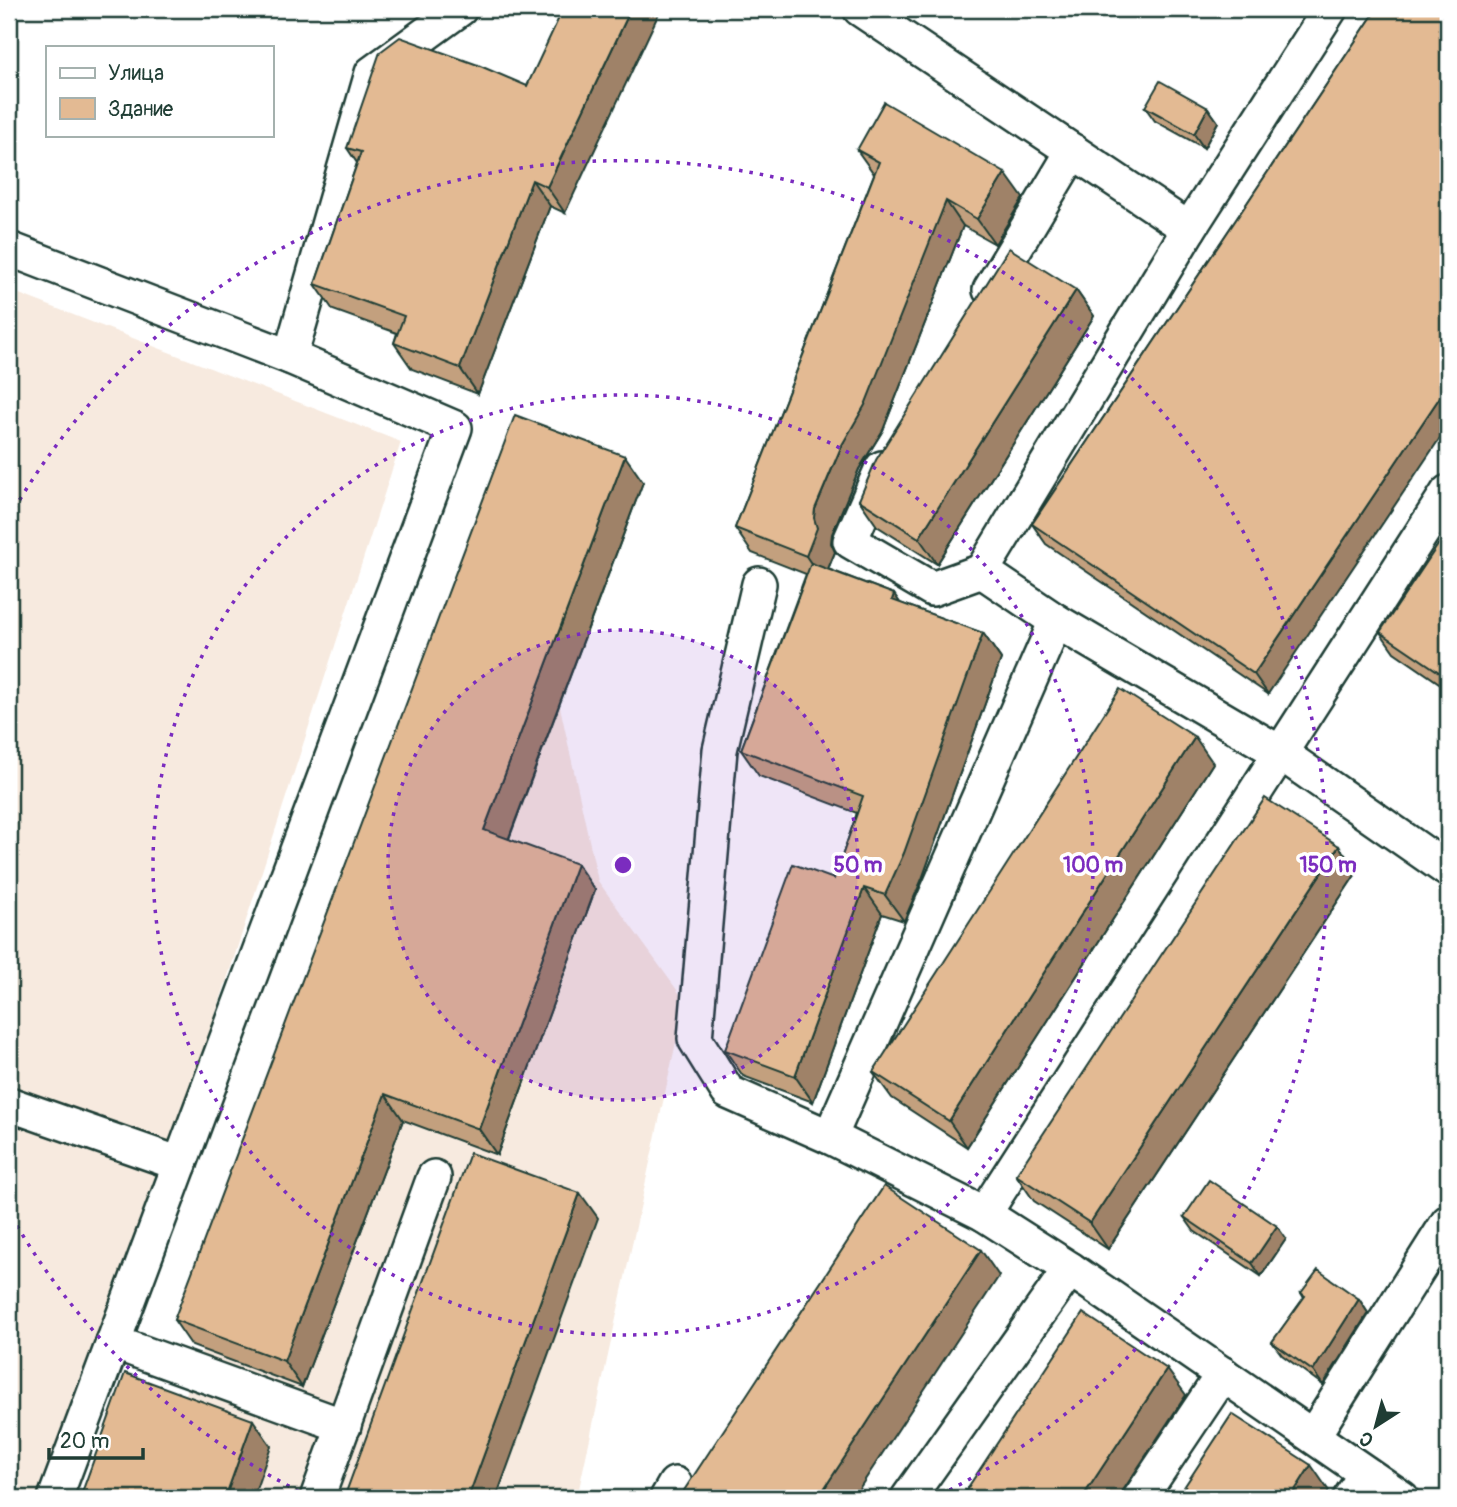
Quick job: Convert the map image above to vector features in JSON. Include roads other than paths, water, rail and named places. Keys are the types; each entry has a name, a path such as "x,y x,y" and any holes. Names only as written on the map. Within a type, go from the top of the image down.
{"lane":[{"path":"289,357 372,73 460,9"},
{"path":"860,9 1189,229"},
{"path":"898,442 877,477 850,541 932,589 982,571 1189,229 1330,9"},
{"path":"975,314 1073,151"},
{"path":"9,252 12,250 289,357 455,428 55,1498"},
{"path":"984,1214 1448,492"},
{"path":"982,571 1056,621 1279,752 1448,870"},
{"path":"759,584 720,750 695,1039 728,1092 830,1137 984,1214 1070,1269 1313,1436 1358,1486 1402,1498"},
{"path":"830,1137 1056,621"},
{"path":"9,1104 180,1164"},
{"path":"317,1498 434,1178"},
{"path":"1313,1436 1448,1222"},
{"path":"908,1498 1070,1269"},
{"path":"113,1342 344,1426"},
{"path":"1140,1498 1223,1374"}]}
